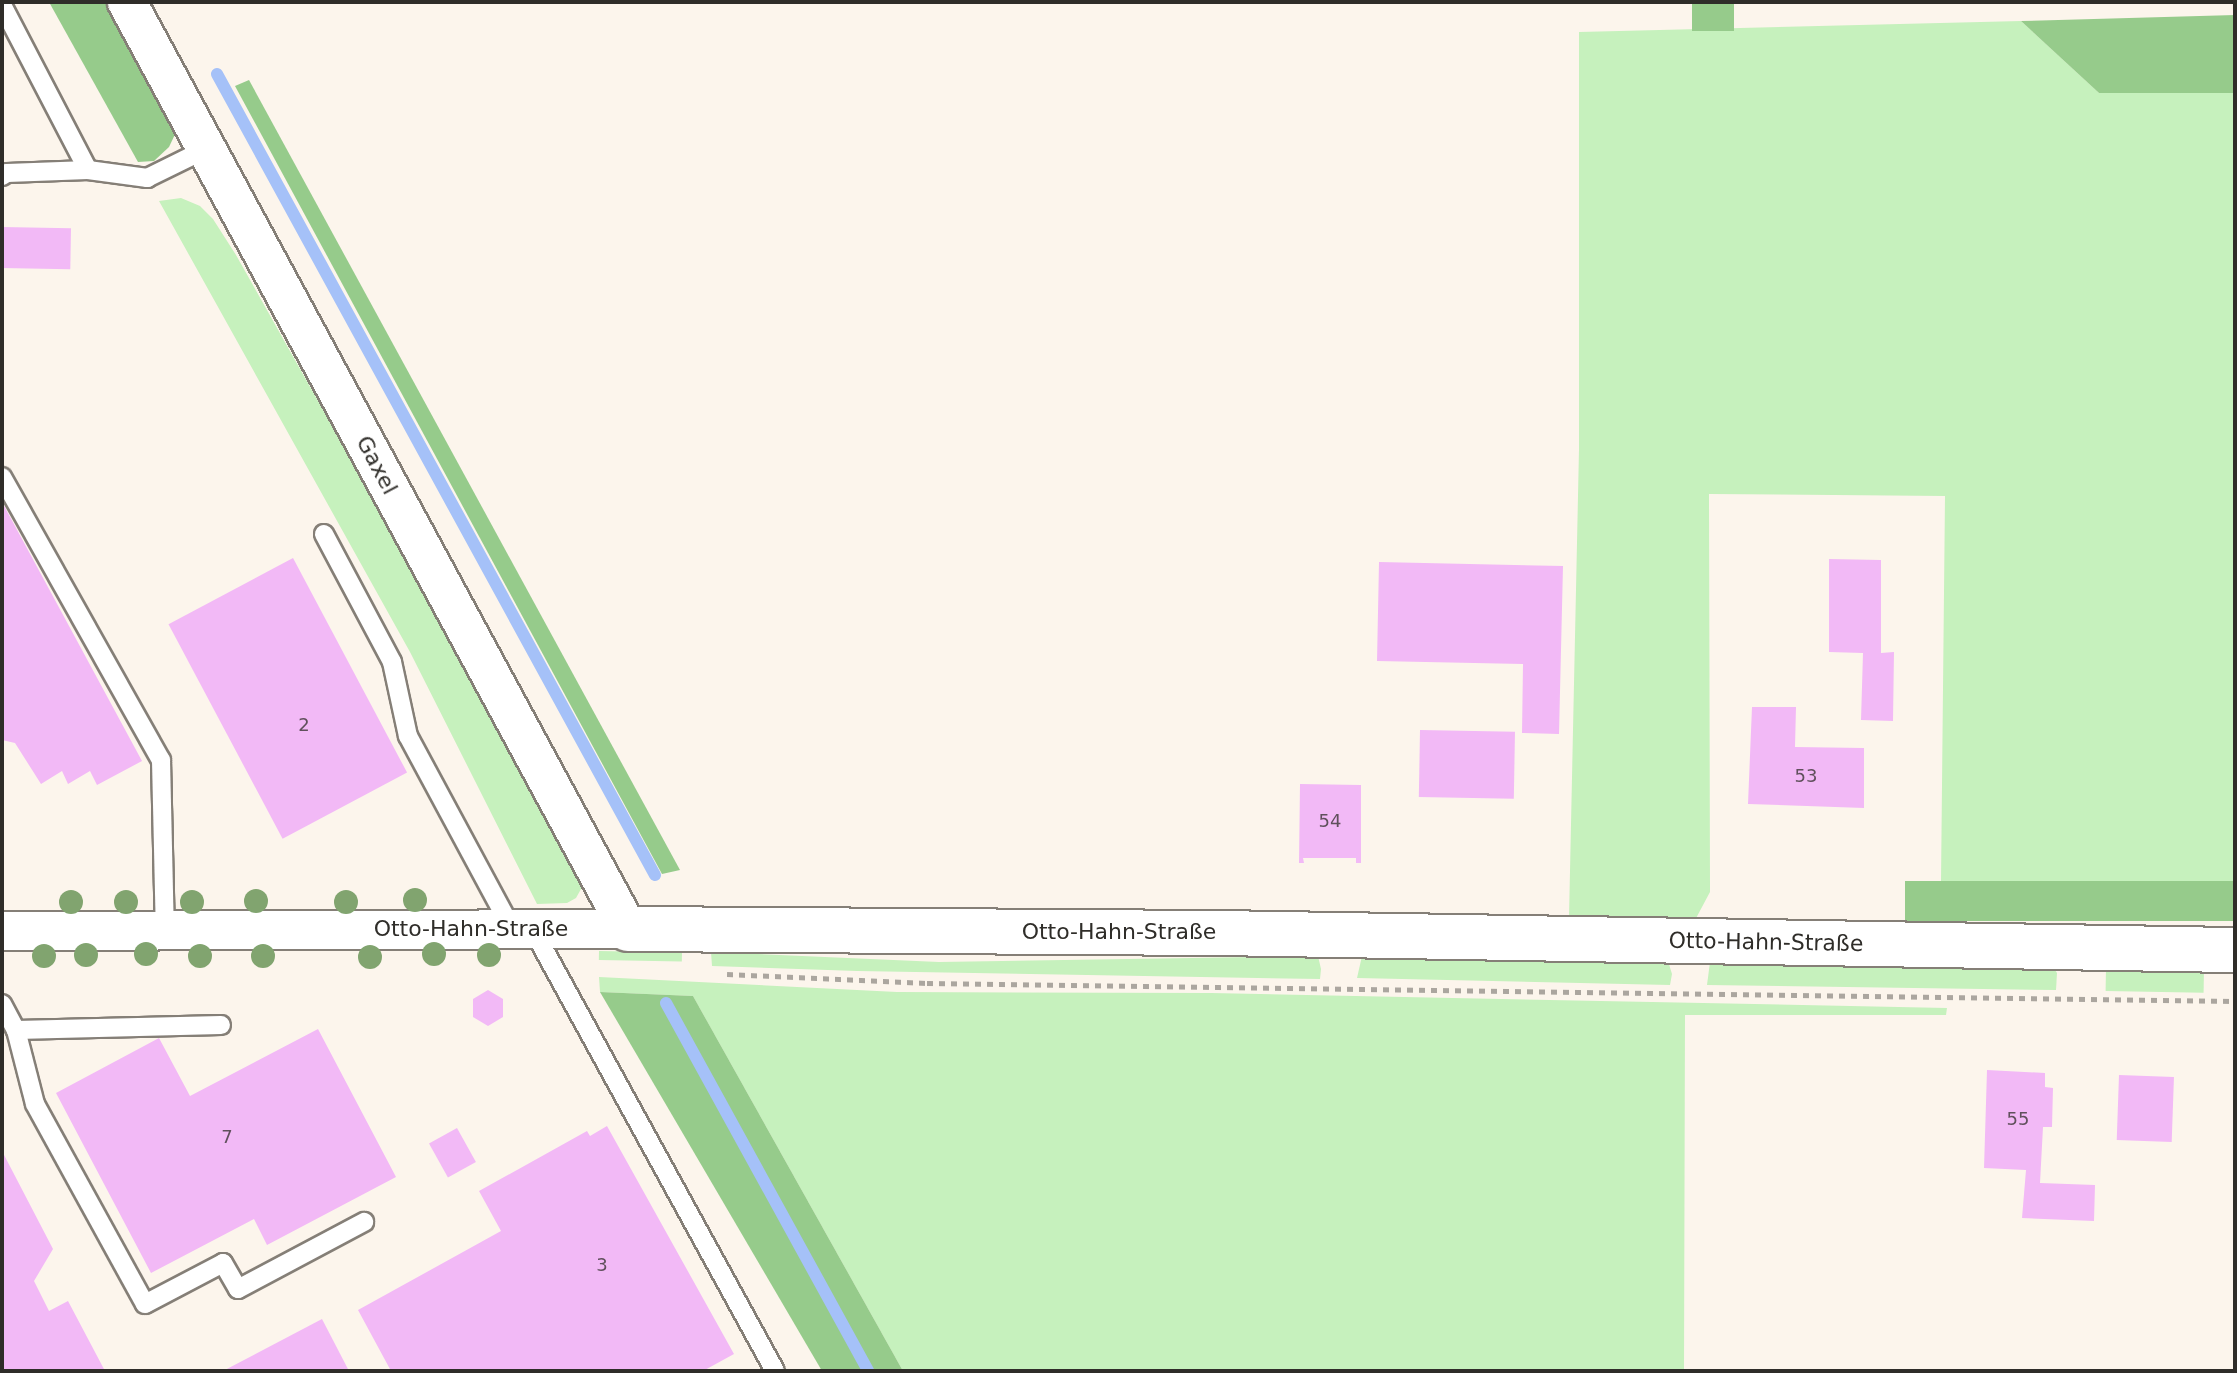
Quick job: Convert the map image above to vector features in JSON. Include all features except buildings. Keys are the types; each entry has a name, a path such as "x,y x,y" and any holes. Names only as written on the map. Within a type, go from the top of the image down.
{"street":[{"name":"Gaxel","path":"127,2 628,929"},
{"name":"Otto-Hahn-Straße","path":"2,931 628,929 1234,933 2235,950"}],"lane":[{"path":"2,5 88,170"},
{"path":"2,176 7,173 88,170 147,178 206,149"},
{"path":"2,477 161,760 165,931"},
{"path":"324,534 392,662 408,736 775,1371"},
{"path":"2,1004 16,1030 35,1104 145,1304 223,1263 238,1289 364,1222"},
{"path":"16,1030 221,1025"}],"path":[{"path":"720,974 927,983 2235,1001"}],"green space":[{"path":"49,2 115,2 178,128 169,147 154,161 138,162"},
{"path":"1692,2 1734,2 1734,31 1692,31"},
{"path":"2235,15 2235,93 2099,93 2021,21"},
{"path":"2021,21 2099,93 2235,93 2235,882 1941,881 1945,496 1709,494 1710,892 1694,922 1569,918 1579,449 1579,32"},
{"path":"249,80 680,870 662,874 235,86"},
{"path":"181,198 200,206 213,219 236,255 581,869 581,889 576,898 567,903 537,904 410,652 159,201"},
{"path":"1905,881 2235,881 2235,921 1905,921"},
{"path":"599,951 682,952 682,961 599,960"},
{"path":"711,952 939,962 1318,956 1321,969 1320,979 857,971 712,966"},
{"path":"1362,956 1668,961 1672,974 1670,985 1357,978"},
{"path":"1710,962 2053,967 2057,973 2056,990 1707,985"},
{"path":"2106,968 2204,970 2204,993 2106,991"},
{"path":"599,977 897,992 1211,993 1947,1008 1946,1015 1685,1015 1684,1371 903,1371 693,996 600,992"},
{"path":"600,992 693,996 903,1371 822,1371"}],"waterway":[{"path":"217,74 655,875"},
{"path":"666,1003 868,1371"}]}
